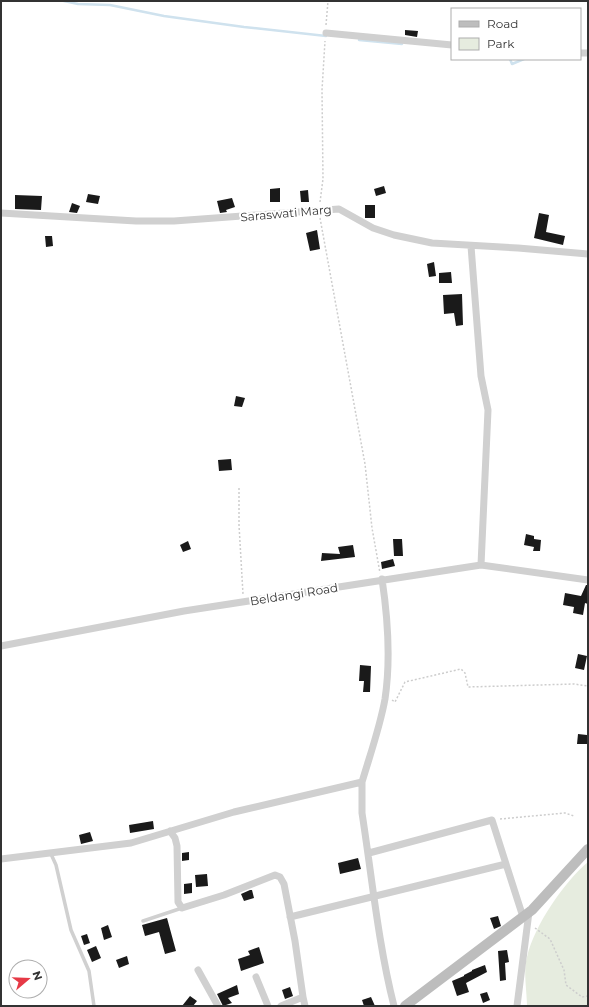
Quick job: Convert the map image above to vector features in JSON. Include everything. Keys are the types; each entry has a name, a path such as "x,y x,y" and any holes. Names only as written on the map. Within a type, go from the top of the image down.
{"street":[{"path":"326,33 451,45"},
{"name":"Saraswati Marg","path":"1,213 174,222 339,209 373,228 394,235 432,243 588,254"},
{"path":"471,246 481,376 488,410 481,565"},
{"name":"Beldangi Road","path":"1,646 244,602 382,579 481,565 588,580"},
{"path":"382,579 388,639 386,686 384,701 362,782 362,813 385,969 394,1006"},
{"path":"1,859 131,843 234,812 362,782"},
{"path":"369,853 492,820 506,864 526,914 528,926 517,1006"},
{"path":"170,831 175,838 177,846 178,902 182,908 224,895 275,875 280,877 284,884 305,1006"},
{"path":"405,1006 526,914 588,848"},
{"path":"290,917 506,864"},
{"path":"198,970 206,981 218,1006"},
{"path":"256,977 268,1006"},
{"path":"281,1006 303,997"}],"lane":[{"path":"51,854 56,865 71,930 89,970 94,1006"},
{"path":"143,921 182,908"}],"path":[{"path":"328,1 322,90 323,179 318,211 324,230 365,464 372,528 382,579"},
{"path":"239,488 239,525 244,602"},
{"path":"386,686 390,690 390,699 395,702 405,682 461,669 465,673 468,687 574,684 588,686"},
{"path":"492,820 565,812 574,816"},
{"path":"528,926 537,929 550,939 564,970 566,985 582,998 588,996"}],"green space":[{"path":"588,862 588,1006 527,1006 525,975 526,962 536,932 551,905 569,881"}],"building":[{"path":"405,30 418,31 417,37 405,35"},
{"path":"384,186 386,193 376,196 374,189"},
{"path":"280,188 280,202 270,202 270,189"},
{"path":"308,190 309,202 301,202 300,191"},
{"path":"88,194 100,196 98,204 86,202"},
{"path":"15,195 42,196 41,210 15,209"},
{"path":"232,198 235,207 226,210 227,212 220,213 217,201"},
{"path":"72,203 80,206 77,213 69,212"},
{"path":"365,205 375,205 375,218 365,218"},
{"path":"539,213 549,215 546,232 565,236 563,245 534,238"},
{"path":"317,230 320,249 310,251 306,233"},
{"path":"45,236 52,236 53,246 46,247"},
{"path":"434,262 436,276 429,277 427,264"},
{"path":"451,272 452,283 439,283 439,273"},
{"path":"462,294 463,325 456,326 454,313 444,314 443,295"},
{"path":"236,396 245,398 242,407 234,406"},
{"path":"231,459 232,470 219,471 218,460"},
{"path":"526,534 534,536 534,539 541,540 540,551 533,551 534,547 524,545"},
{"path":"393,539 402,539 403,556 394,556"},
{"path":"188,541 191,549 183,552 180,545"},
{"path":"353,545 355,557 321,561 322,553 340,554 338,547"},
{"path":"393,559 395,566 382,569 381,562"},
{"path":"586,585 588,585 588,604 585,603 583,615 573,613 574,607 563,605 565,593 581,596"},
{"path":"578,654 587,656 584,670 575,668"},
{"path":"360,665 371,666 370,692 363,692 364,681 359,681"},
{"path":"578,734 587,735 587,744 577,744"},
{"path":"153,821 154,829 130,833 129,825"},
{"path":"90,832 93,841 81,844 79,835"},
{"path":"189,852 189,860 182,861 182,853"},
{"path":"358,858 361,869 340,874 338,863"},
{"path":"207,874 208,886 196,887 195,875"},
{"path":"192,883 192,893 184,894 184,884"},
{"path":"252,890 254,898 244,901 241,894"},
{"path":"498,916 501,926 494,929 490,918"},
{"path":"167,918 176,951 165,954 159,932 145,936 142,925"},
{"path":"108,925 112,937 104,940 101,928"},
{"path":"87,934 90,943 84,945 81,936"},
{"path":"96,946 101,958 92,962 87,950"},
{"path":"259,947 264,963 241,971 238,959 250,955 248,951"},
{"path":"507,950 509,962 505,963 506,980 500,981 498,951"},
{"path":"127,956 129,964 119,968 116,960"},
{"path":"485,965 487,972 466,983 469,992 457,996 452,981"},
{"path":"237,985 239,994 228,998 232,1003 223,1006 217,994"},
{"path":"290,987 293,996 285,999 282,990"},
{"path":"487,992 490,1000 483,1003 480,994"},
{"path":"190,996 197,1001 193,1006 182,1006"},
{"path":"371,997 375,1006 364,1006 362,1000"}],"waterway":[{"path":"64,1 78,4 110,5 164,16 326,36"},
{"path":"359,40 402,44"},
{"path":"510,60 512,64 522,60"}]}
